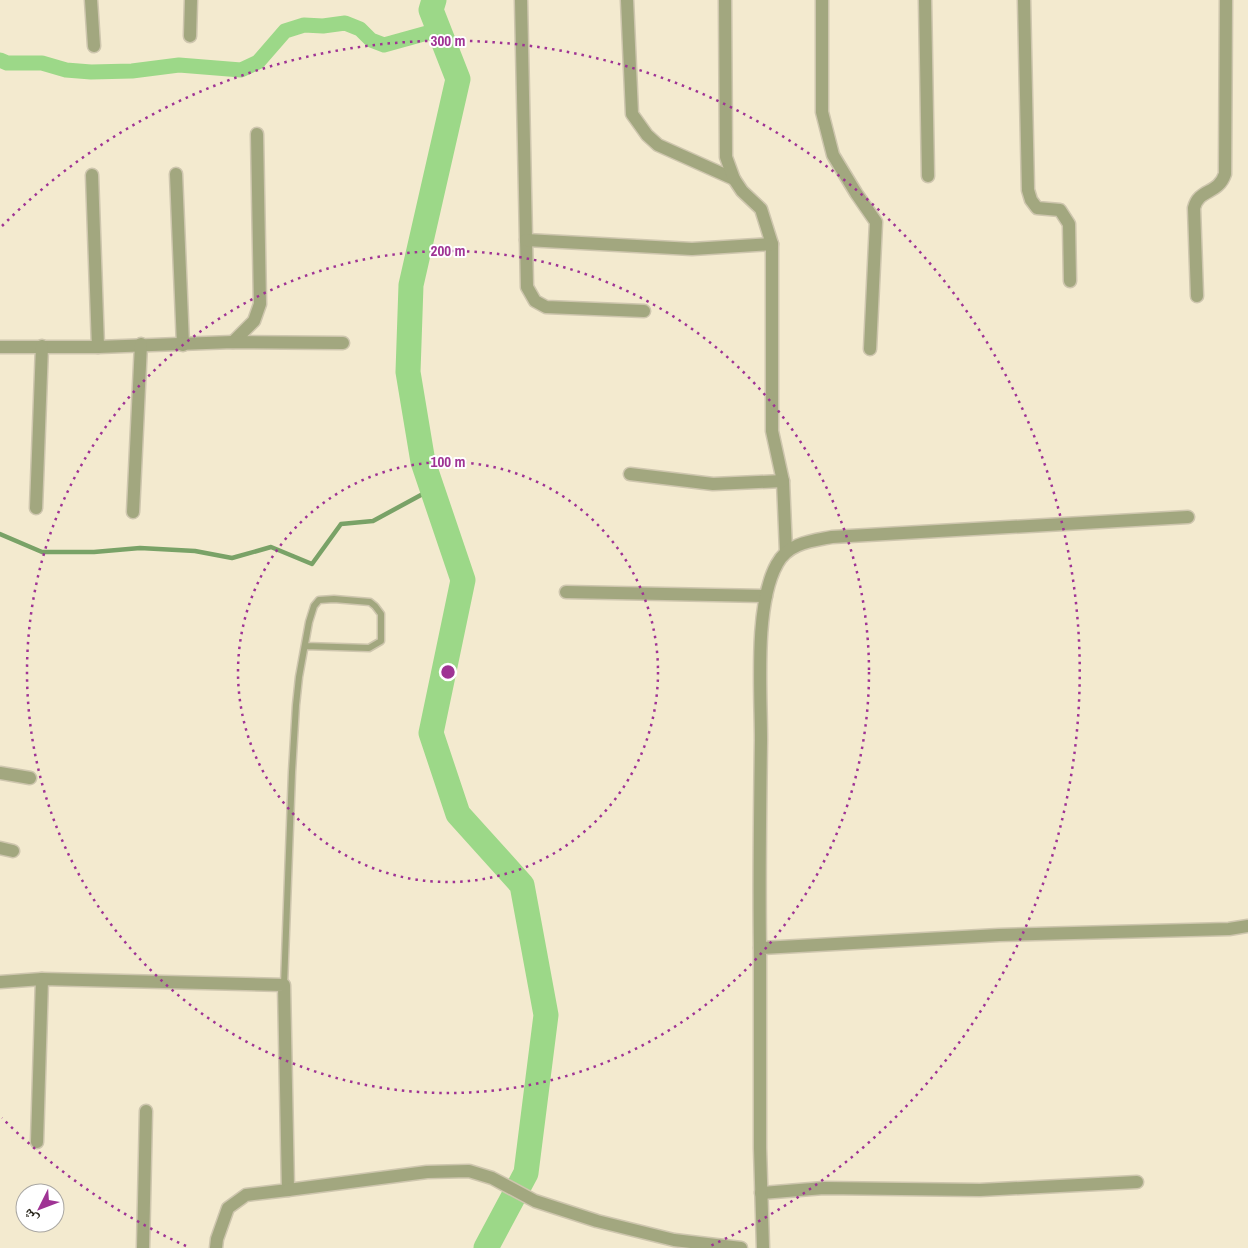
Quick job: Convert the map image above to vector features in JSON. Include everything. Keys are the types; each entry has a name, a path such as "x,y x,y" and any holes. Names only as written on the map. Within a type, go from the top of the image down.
{"street":[{"path":"91,0 94,46"},
{"path":"190,36 191,0"},
{"path":"521,0 527,287 535,301 546,306 644,311"},
{"path":"627,0 632,114 647,135 658,145 734,179"},
{"path":"725,0 726,157 734,179 742,191 761,209 772,244 772,431 783,481 786,551"},
{"path":"822,0 822,112 833,155 876,222 870,350"},
{"path":"926,0 928,176"},
{"path":"1024,0 1028,190 1031,200 1037,208 1060,210 1069,224 1070,280"},
{"path":"1197,296 1194,208 1198,198 1219,185 1225,174 1226,0"},
{"path":"233,342 254,321 260,304 257,134"},
{"path":"176,174 183,345"},
{"path":"92,175 98,347"},
{"path":"526,240 692,248 772,244"},
{"path":"0,347 98,347 233,342 343,343"},
{"path":"132,512 141,344"},
{"path":"36,508 42,346"},
{"path":"630,474 713,484 783,481"},
{"path":"763,1248 759,870 762,625 766,596 777,563 786,551 800,544 832,537 1188,517"},
{"path":"566,592 766,596"},
{"path":"0,772 30,778"},
{"path":"0,848 13,851"},
{"path":"760,948 999,935 1229,929 1248,926"},
{"path":"37,1142 42,979"},
{"path":"0,982 42,979 284,985 288,1190"},
{"path":"143,1248 146,1112"},
{"path":"216,1248 217,1238 228,1208 246,1195 418,1173 469,1171 503,1183 535,1201 597,1222 674,1240 741,1248"},
{"path":"761,1193 824,1188 980,1190 1137,1182"}],"lane":[{"path":"284,985 296,704 305,646 314,606 320,600 334,599 370,602 380,614 381,641 369,648 305,646"}],"waterway":[{"path":"434,0 431,10 458,79 411,285 408,372 423,462 463,580 431,733 458,814 522,885 546,1015 526,1173 486,1248"},
{"path":"0,60 7,63 42,63 66,70 91,72 132,71 179,65 241,70 258,62 285,31 304,25 323,26 345,23 360,29 371,40 384,45 438,30"},
{"path":"0,534 42,552 94,552 140,548 195,551 232,558 271,547 312,564 341,524 373,521 432,489"}]}
